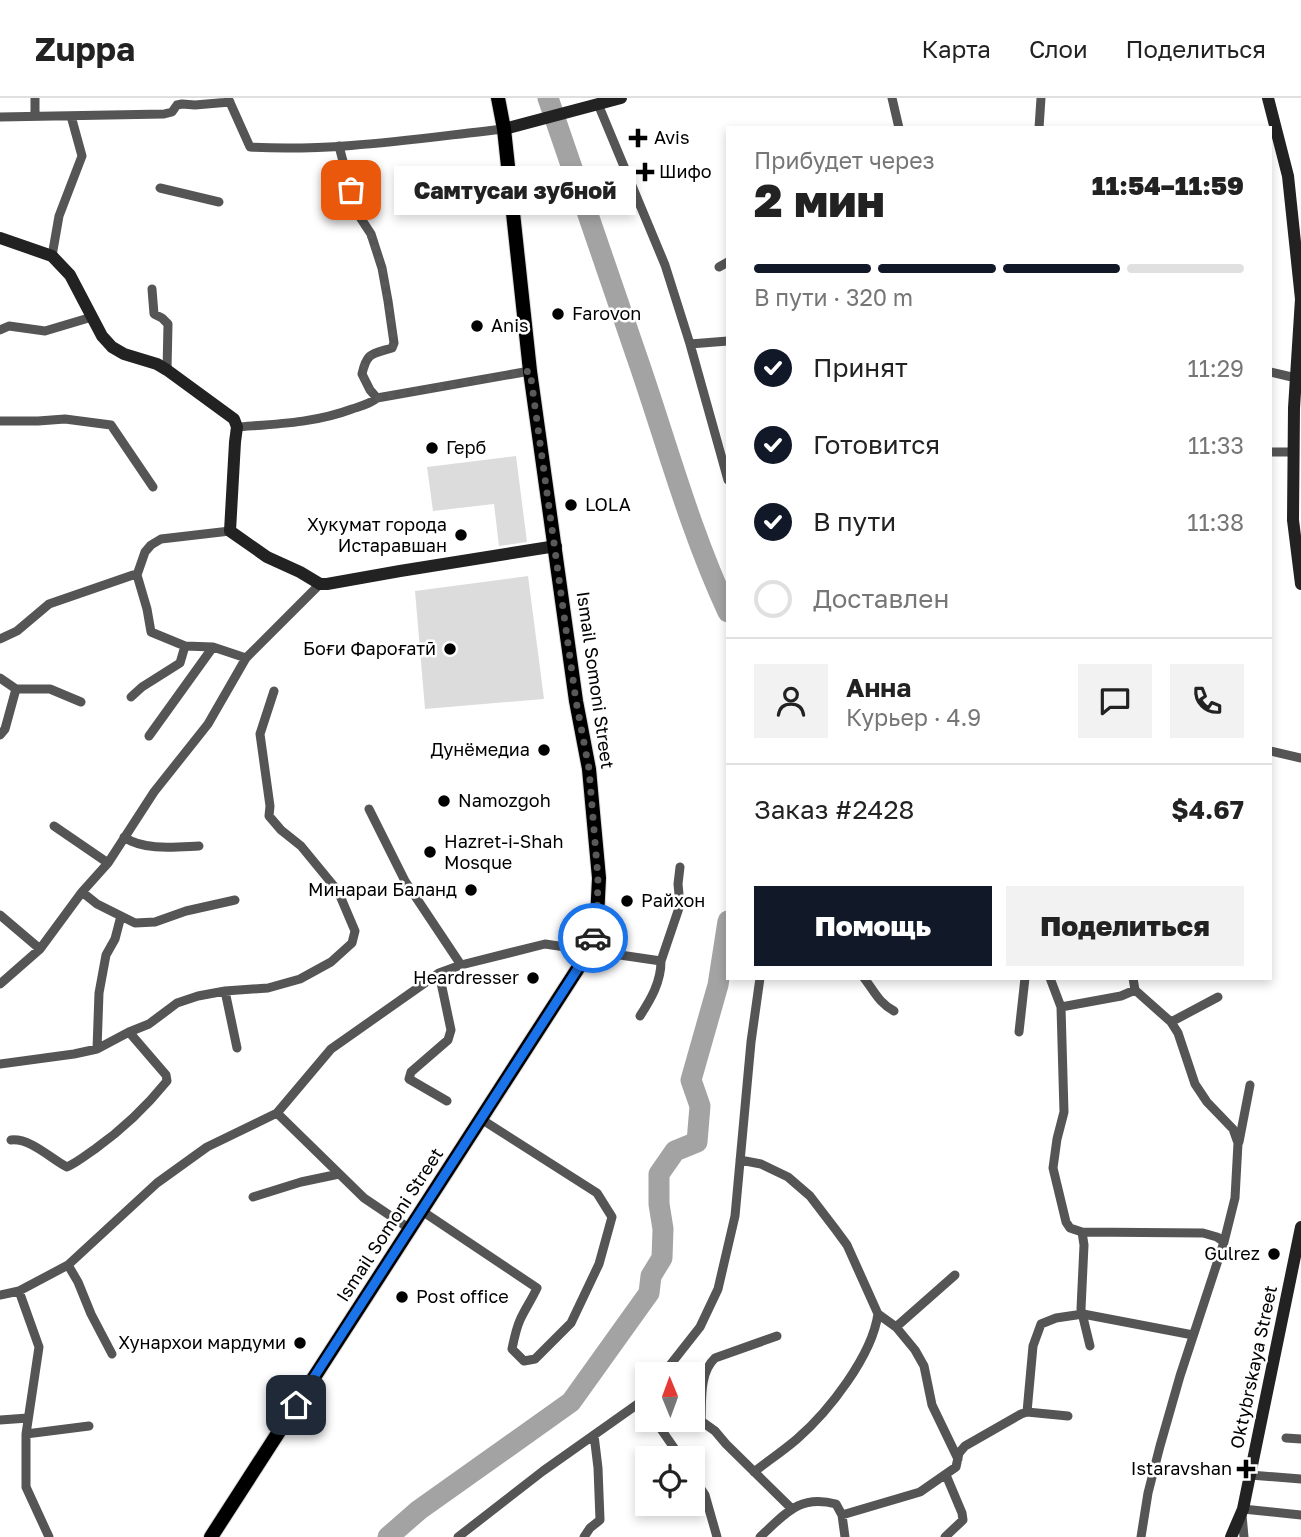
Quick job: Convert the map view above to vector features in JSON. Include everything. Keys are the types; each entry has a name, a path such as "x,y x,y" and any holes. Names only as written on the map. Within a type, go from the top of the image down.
{"main road":[{"name":"Ismail Somoni Street","path":"211,1537 590,950 597,918 597,864 589,769 576,701 530,371 509,128 498,98"},
{"path":"509,128 621,98"},
{"path":"1268,98 1288,176 1301,299 1293,452 1293,520 1301,584"},
{"path":"0,238 52,256 70,275 102,336 112,347 124,354 157,364 234,419 237,427 230,531 267,557 320,584 556,546"},
{"name":"Oktybrskaya Street","path":"1231,1537 1243,1512 1301,1227"}],"street":[{"path":"35,98 36,116"},
{"path":"892,98 899,126"},
{"path":"1039,126 1041,98"},
{"path":"0,117 164,114 172,112 177,105 229,100 250,147 278,148 339,146 509,128"},
{"path":"598,104 665,265 726,473"},
{"path":"52,256 59,216 82,156 71,116"},
{"path":"339,146 356,211 370,234 382,268 388,301 394,343 392,348 372,354 365,361 362,374 377,398"},
{"path":"160,188 219,202"},
{"path":"152,289 153,314 168,324 167,370"},
{"path":"0,331 9,326 45,331 92,317"},
{"path":"690,344 726,341"},
{"path":"237,427 316,419 338,414 377,398 530,371"},
{"path":"1272,373 1297,385"},
{"path":"0,421 65,419 111,425 153,487"},
{"path":"1272,452 1293,452"},
{"path":"230,531 161,539 145,552 137,575 151,632 185,646 213,648 246,658"},
{"path":"0,639 18,631 49,604 137,575"},
{"path":"0,984 40,948 82,892 108,863 153,792 208,724 246,658 320,584"},
{"path":"131,697 180,663 185,646"},
{"path":"149,736 213,648"},
{"path":"0,678 16,689 50,689 82,702"},
{"path":"0,735 5,729 16,689"},
{"path":"0,1064 97,1049 149,1024 177,1003 198,996 268,988 300,979 331,962 352,943 355,931 338,891 301,846 281,830 270,816 260,734 274,691"},
{"path":"1272,751 1301,758"},
{"path":"369,809 405,880 461,965"},
{"path":"54,827 108,863"},
{"path":"124,837 132,843 160,847 199,846"},
{"path":"640,1016 651,999 661,972 661,961 680,905 680,867"},
{"path":"82,892 97,904 135,923 155,922 186,911 235,900"},
{"path":"0,915 40,948"},
{"path":"97,1049 99,993 106,955 115,939 121,916"},
{"path":"0,1295 19,1291 68,1265 157,1183 207,1147 276,1113 331,1049 439,973 545,944 661,961"},
{"path":"439,973 452,1030 448,1040 411,1072 409,1079 446,1101"},
{"path":"672,1362 700,1327 718,1289 735,1216 751,1042 760,980"},
{"path":"865,980 885,1006 894,1011"},
{"path":"1019,1032 1025,980"},
{"path":"1051,980 1061,1007 1064,1112 1053,1168 1066,1222 1070,1228 1082,1232 1203,1233 1224,1242"},
{"path":"1133,980 1135,990 1171,1022 1178,1033 1195,1084 1233,1129 1238,1143"},
{"path":"1061,1007 1121,996 1135,990"},
{"path":"225,991 237,1048"},
{"path":"1171,1022 1218,998"},
{"path":"11,1140 16,1139 47,1153 67,1167 120,1131 167,1081 166,1075 130,1032"},
{"path":"1141,1537 1148,1493 1180,1377 1224,1242 1235,1198 1238,1143 1250,1085"},
{"path":"276,1113 364,1198 410,1229"},
{"path":"422,1211 537,1288 520,1319 512,1349 524,1361 536,1359 571,1323 599,1264 612,1217 597,1193 481,1119"},
{"path":"740,1160 761,1164 788,1177 810,1196 847,1245 878,1314 896,1327 924,1366 932,1405 958,1461"},
{"path":"253,1197 339,1174"},
{"path":"1082,1232 1084,1245 1081,1309 1090,1346"},
{"path":"68,1265 112,1354"},
{"path":"896,1327 955,1275"},
{"path":"19,1291 39,1348 26,1434 26,1487 49,1537"},
{"path":"754,1472 797,1439 845,1385 863,1359 873,1337 878,1314"},
{"path":"1027,1412 1033,1346 1041,1324 1056,1318 1083,1314 1193,1335"},
{"path":"705,1378 708,1364 715,1357 777,1336"},
{"path":"458,1537 543,1471 635,1408"},
{"path":"842,1515 920,1492 956,1466 959,1453 965,1446 1021,1414 1027,1412 1068,1416"},
{"path":"0,1420 28,1418"},
{"path":"705,1424 791,1508"},
{"path":"26,1434 89,1426"},
{"path":"584,1537 600,1520 594,1435"},
{"path":"1286,1438 1301,1439"},
{"path":"944,1537 962,1520 962,1513 946,1475"},
{"path":"1250,1475 1301,1479"},
{"path":"705,1495 717,1537"},
{"path":"760,1537 791,1508 805,1502 822,1500 836,1504 842,1515 845,1537"},
{"path":"1244,1537 1243,1512 1301,1515"}],"shaded area":[{"path":"516,456 527,542 499,546 494,504 433,511 427,467"},
{"path":"528,576 544,699 425,709 415,591"}],"waterway":[{"path":"548,98 691,521 726,607"},
{"path":"388,1537 419,1510 571,1402 649,1293 651,1276 662,1258 659,1174 675,1151 697,1142 700,1106 691,1080 718,985 726,934"}],"way so far":[{"path":"351,190 356,211 370,234 382,268 394,343 392,348 372,354 365,361 362,374 377,398 530,371 576,701 589,769 598,878 597,918 593,938"}],"place":[{"name":"Avis","path":"638,138"},
{"name":"Шифо","path":"645,172"},
{"name":"Самтусаи зубной","path":"351,190"},
{"name":"Farovon","path":"558,314"},
{"name":"Anis","path":"477,326"},
{"name":"Герб","path":"432,448"},
{"name":"LOLA","path":"571,505"},
{"name":"Хукумат города Истаравшан","path":"461,535"},
{"name":"Боғи Фароғатӣ","path":"450,649"},
{"name":"Дунёмедиа","path":"544,750"},
{"name":"Namozgoh","path":"444,801"},
{"name":"Hazret-i-Shah Mosque","path":"430,852"},
{"name":"Минараи Баланд","path":"471,890"},
{"name":"Райхон","path":"627,901"},
{"name":"Heardresser","path":"533,978"},
{"name":"Gulrez","path":"1274,1254"},
{"name":"Post office","path":"402,1297"},
{"name":"Хунархои мардуми","path":"300,1343"},
{"name":"Istaravshan","path":"1246,1469"}],"route":[{"path":"296,1405 590,950 593,938"}]}
